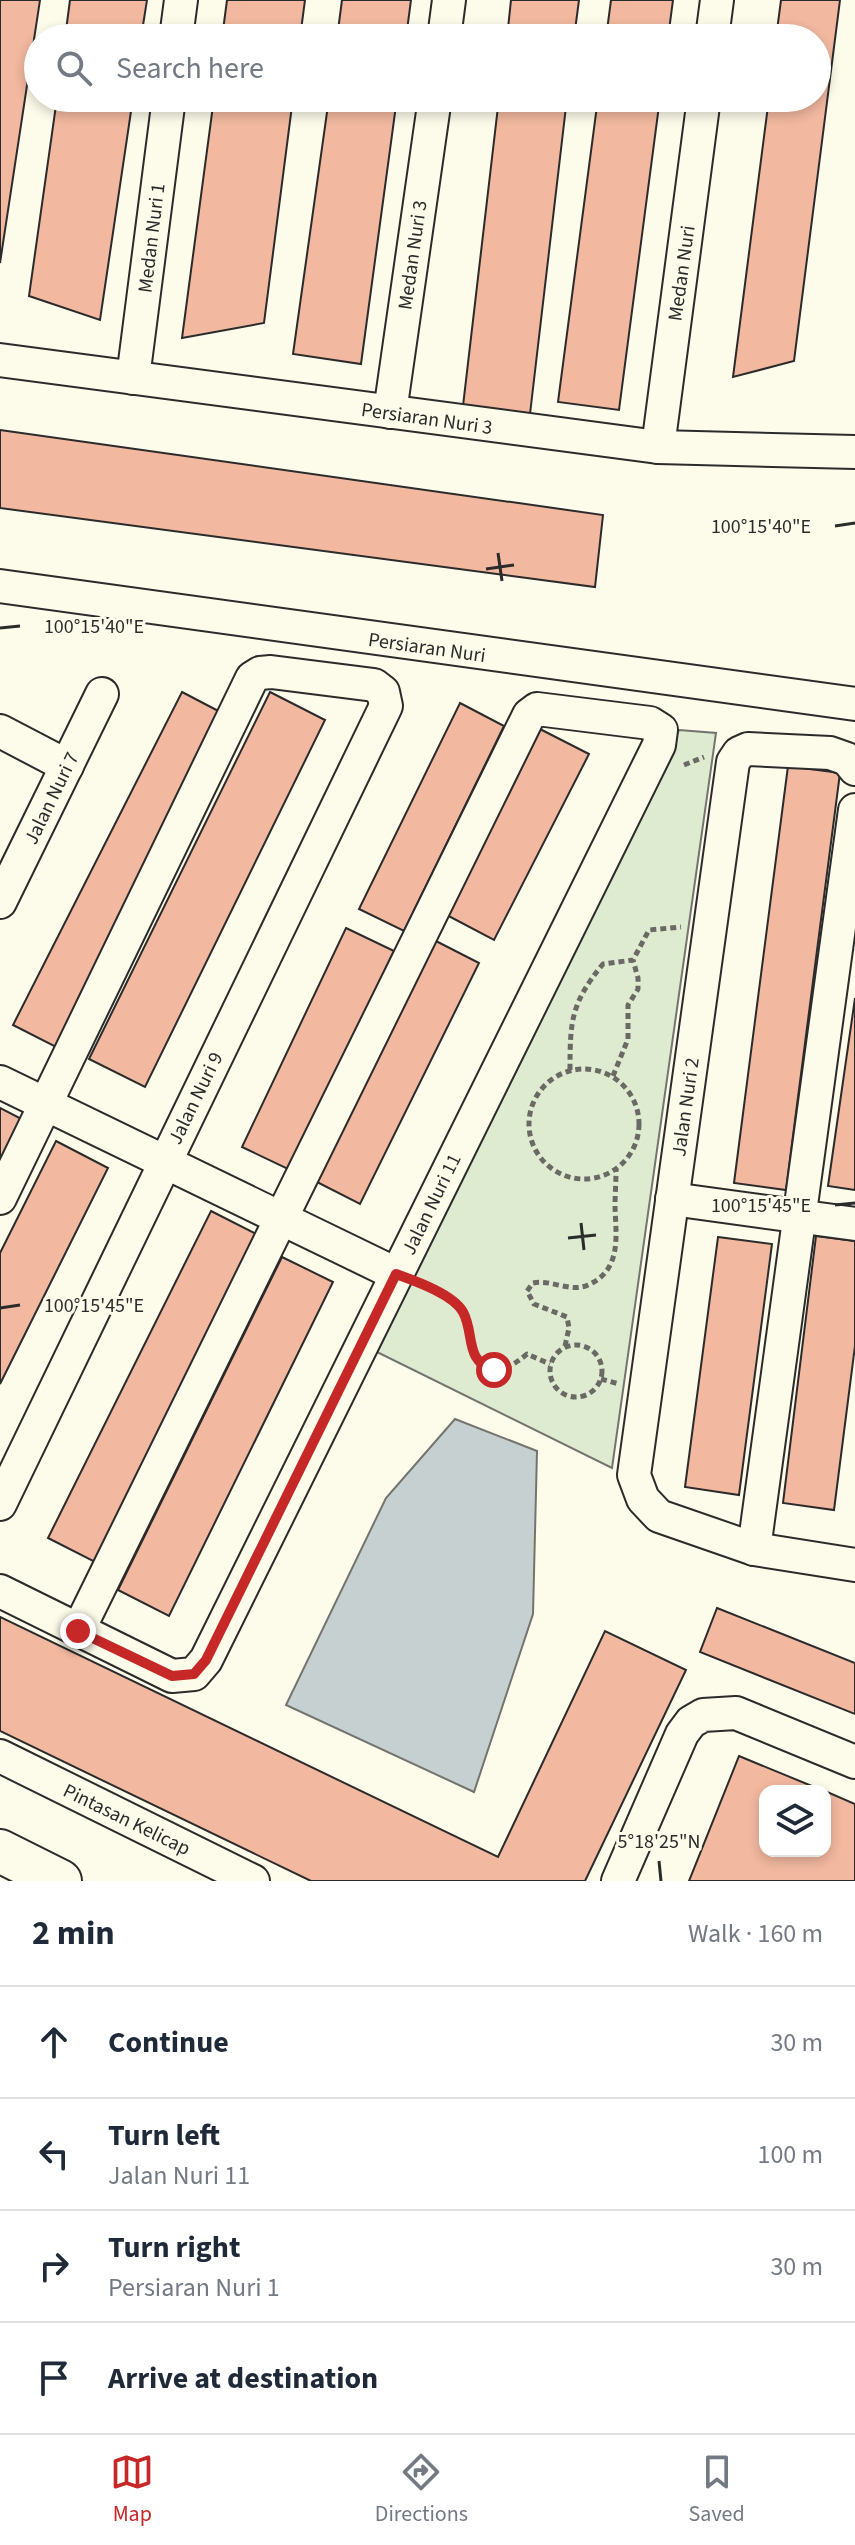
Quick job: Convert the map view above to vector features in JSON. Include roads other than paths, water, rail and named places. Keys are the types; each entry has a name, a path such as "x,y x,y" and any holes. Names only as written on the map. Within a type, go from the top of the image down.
{"main road":[{"path":"0,1851 60,1881"}],"street":[{"path":"178,24 181,0"},
{"path":"446,24 449,0"},
{"path":"714,24 717,0"},
{"name":"Medan Nuri 1","path":"133,378 167,112"},
{"name":"Medan Nuri 3","path":"390,412 433,112"},
{"name":"Medan Nuri","path":"658,447 702,112"},
{"name":"Persiaran Nuri 3","path":"0,360 658,447 855,452"},
{"name":"Persiaran Nuri","path":"0,586 855,704"},
{"name":"Jalan Nuri 9","path":"0,1504 386,706 383,692 374,685 271,672 252,678 46,1104"},
{"name":"Jalan Nuri 7","path":"0,902 102,694"},
{"name":"Jalan Nuri 11","path":"78,1631 172,1676 194,1674 206,1660 659,745 661,730 650,723 537,709 529,715 281,1218"},
{"path":"0,731 67,766"},
{"name":"Jalan Nuri 2","path":"754,1549 659,1516 643,1499 634,1475 733,762 739,753 748,749 830,753 847,759 855,769"},
{"path":"855,810 754,1549 855,1565"},
{"path":"0,1082 396,1274"},
{"path":"0,1198 46,1104"},
{"path":"672,1199 855,1224"},
{"path":"0,1591 78,1631 281,1218"},
{"path":"618,1881 682,1734 691,1722 703,1715 736,1713 855,1762"},
{"name":"Pintasan Kelicap","path":"0,1756 253,1881"}]}
